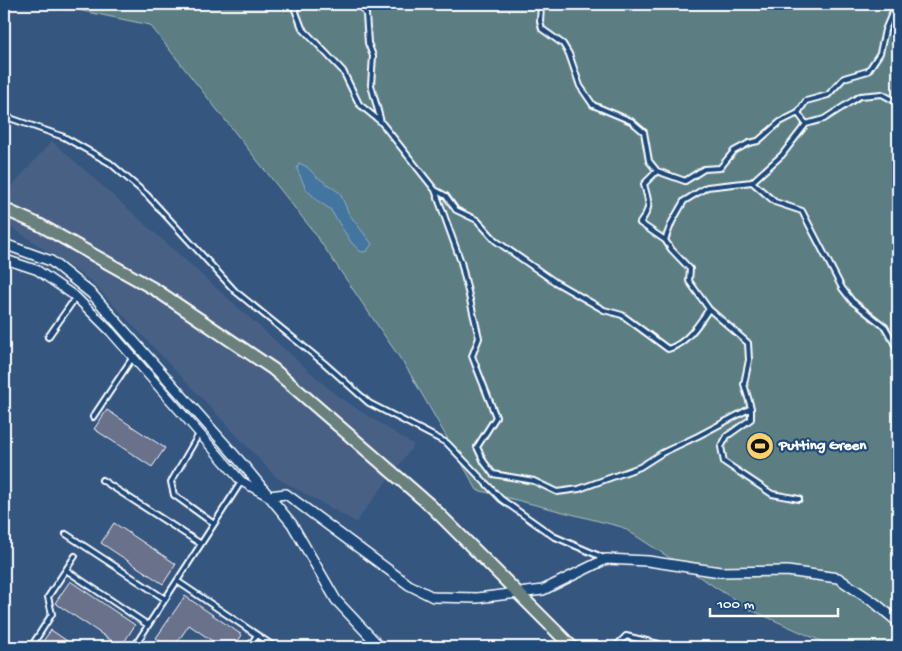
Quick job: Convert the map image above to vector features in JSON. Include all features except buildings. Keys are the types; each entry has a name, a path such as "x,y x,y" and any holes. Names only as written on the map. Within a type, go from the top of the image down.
{"main road":[{"path":"4,209 40,225 156,290 273,369 431,506 572,647"}],"street":[{"path":"4,244 51,261 92,294 245,467 292,524 336,600 380,647"},
{"path":"4,259 37,270 76,297 110,331 241,481 269,496 286,494 409,585 433,597 477,598 543,590 606,558 648,561 720,572 787,571 838,578 875,603 898,622"}],"lane":[{"path":"293,4 302,28 343,71 360,104 380,122 435,190 461,262 479,338 472,356 496,417 476,448 494,474 534,481 557,492 578,490 640,467 662,453 751,408"},
{"path":"359,4 366,14 368,43 373,56 371,85 380,122"},
{"path":"538,4 541,6 540,21 542,29 563,44 569,54 580,86 593,105 631,121 644,132 649,161 657,171 685,181 704,169 720,168 734,151 749,143 758,141 780,122 798,113 806,101 828,95 844,78 868,71 880,53 884,30 896,4"},
{"path":"665,240 672,222 684,201 707,187 752,182 782,155 806,124 824,119 860,96 882,94 898,103"},
{"path":"798,113 806,124"},
{"path":"4,116 64,137 110,164 148,196 235,291 324,363 369,403 447,443 501,499 552,536 606,558"},
{"path":"657,171 644,184 650,203 645,216 640,222 665,240 690,269 689,281 709,309 748,343 749,360 744,384 751,408 750,419 727,436 721,448 724,462 772,494 799,499"},
{"path":"752,182 775,202 802,211 842,288 852,301 885,327 898,350"},
{"path":"435,190 446,196 456,210 477,220 496,241 547,277 604,310 622,315 668,349 674,347 694,332 709,309"},
{"path":"48,337 76,297"},
{"path":"93,417 133,357"},
{"path":"199,433 171,482 174,495 214,524"},
{"path":"102,480 201,544"},
{"path":"134,647 241,481"},
{"path":"66,534 165,599"},
{"path":"31,647 52,614 48,597 75,556"},
{"path":"66,570 148,625"},
{"path":"177,581 275,647"},
{"path":"249,647 257,635"},
{"path":"615,647 626,636 660,644"}],"shaded area":[{"path":"52,141 337,396 414,445 356,522 277,478 91,281 4,222 4,195"},
{"path":"299,163 340,193 349,214 372,244 367,251 361,252 351,242 330,209 318,201 306,189 297,169"}],"green space":[{"path":"49,4 898,4 898,647 834,647 749,609 622,527 477,490 408,370 313,231 150,25"}],"place":[{"name":"Putting Green","path":"760,446"}]}
